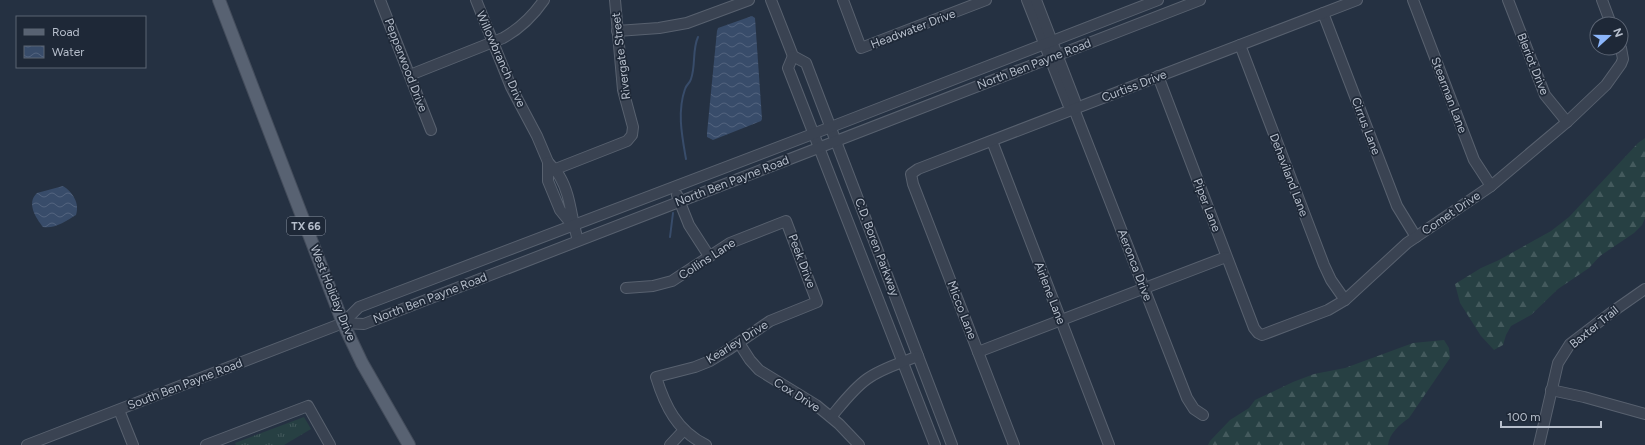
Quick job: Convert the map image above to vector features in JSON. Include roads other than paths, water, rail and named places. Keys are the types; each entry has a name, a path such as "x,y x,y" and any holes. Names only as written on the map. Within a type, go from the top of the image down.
{"main road":[{"name":"West Holiday Drive","path":"219,0 344,324 365,368 408,445"}],"street":[{"name":"Pepperwood Drive","path":"380,0 431,130"},
{"name":"Willowbranch Drive","path":"476,0 511,87 538,136 550,168 560,176 570,204 573,226 578,240"},
{"path":"410,75 508,35 531,18 544,0"},
{"name":"Rivergate Street","path":"550,168 627,141 632,135 633,127 623,90 615,0"},
{"path":"617,31 659,28 687,23 749,0"},
{"name":"C.D. Boren Parkway","path":"771,0 793,56 806,63 952,445"},
{"name":"Headwater Drive","path":"842,0 861,48 986,0"},
{"name":"Aeronca Drive","path":"1028,0 1054,56 1068,104 1074,109 1187,398 1194,409 1203,415"},
{"name":"Aeronca Drive","path":"1036,0 1048,43"},
{"name":"North Ben Payne Road","path":"344,324 358,307 814,134 1158,0"},
{"name":"North Ben Payne Road","path":"344,324 364,324 679,200 1200,0"},
{"name":"Curtiss Drive","path":"911,174 918,169 1357,0"},
{"name":"Stearman Lane","path":"1413,0 1474,160 1491,186"},
{"name":"Bleriot Drive","path":"1508,0 1545,95 1567,122"},
{"path":"1602,0 1608,16"},
{"name":"Cirrus Lane","path":"1323,13 1397,206 1416,237"},
{"name":"Dehaviland Lane","path":"1240,45 1324,265 1345,300"},
{"name":"C.D. Boren Parkway","path":"793,56 788,68 935,445"},
{"name":"Comet Drive","path":"1258,333 1262,335 1268,334 1328,310 1345,300 1399,250 1491,186 1567,122 1606,85 1616,72 1623,59 1622,56"},
{"name":"Piper Lane","path":"1158,76 1226,258 1254,328 1258,333"},
{"name":"Airlene Lane","path":"992,141 1109,445"},
{"name":"Micco Lane","path":"911,174 913,184 1014,445"},
{"path":"674,187 689,225 709,256"},
{"name":"Collins Lane","path":"626,288 653,286 672,281 690,271 709,256 741,238 786,220"},
{"name":"Peek Drive","path":"786,220 817,302"},
{"path":"978,352 1226,258"},
{"path":"427,281 433,296"},
{"name":"Baxter Trail","path":"1539,445 1558,363 1570,344 1645,289"},
{"name":"Kearley Drive","path":"684,430 667,407 656,377 695,367 710,361 775,319 817,302"},
{"name":"South Ben Payne Road","path":"27,445 344,324"},
{"name":"Cox Drive","path":"739,343 750,360 759,370 803,396 831,417 859,445"},
{"path":"831,417 863,382 878,372 918,356"},
{"path":"1551,390 1584,397 1645,414"},
{"path":"206,445 227,441 308,406 330,445"},
{"path":"119,410 132,445"},
{"path":"670,445 684,430 706,445"}],"water":[{"path":"752,16 755,18 762,119 761,121 713,140 707,137 707,133 717,31 718,28"},
{"path":"63,186 73,195 75,199 77,207 76,215 56,226 43,227 33,210 32,201 37,193"}],"waterway":[{"path":"686,159 681,124 681,106 686,86 692,74 695,47 698,37"},
{"path":"670,237 673,213"}]}
